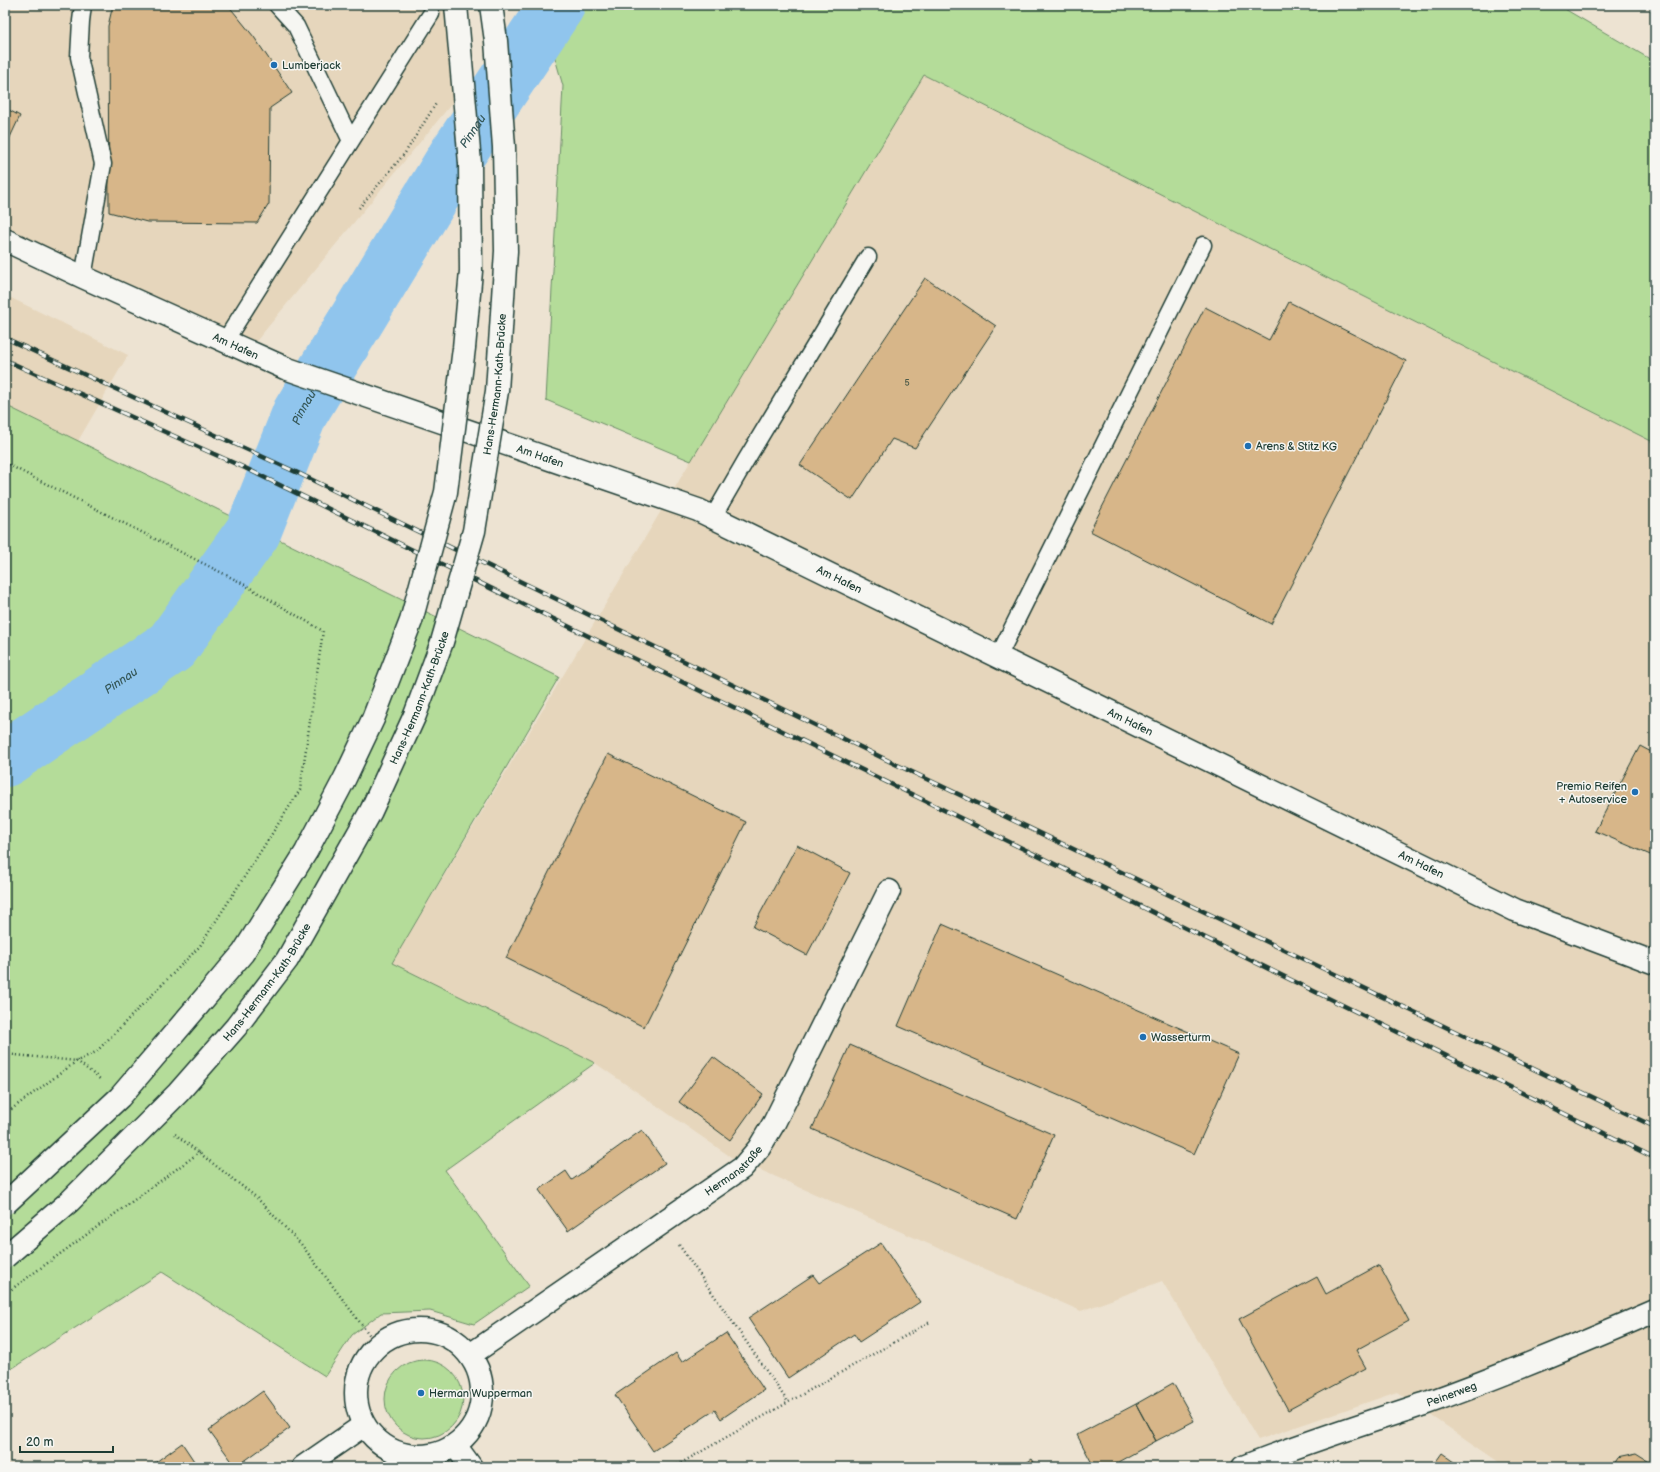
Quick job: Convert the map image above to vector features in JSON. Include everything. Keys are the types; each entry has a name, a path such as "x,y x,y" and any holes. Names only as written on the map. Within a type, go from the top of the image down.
{"street":[{"path":"5,1204 120,1097 244,953 306,852 345,778 373,719 411,621 446,492 464,348 471,271 470,163 456,5"},
{"name":"Hans-Hermann-Kath-Brücke","path":"5,1257 70,1201 178,1093 236,1027 288,960 371,811 415,715 442,642 474,531 497,391 506,251 504,147 496,41 491,5"},
{"name":"Am Hafen","path":"5,240 83,277 285,368 698,510 1515,910 1655,963"},
{"name":"Hermanstraße","path":"470,1355 742,1168 759,1148 774,1123 889,891"},
{"name":"Peinerweg","path":"1243,1467 1291,1448 1425,1403 1552,1356 1655,1311"},
{"path":"415,1330 436,1332 455,1341 470,1355 479,1373 482,1393 479,1413 470,1430 455,1445 436,1454 416,1456 395,1452 378,1441 364,1425 358,1409 356,1391 359,1374 366,1358 377,1345 395,1334 415,1330"},
{"path":"303,1467 364,1425"},
{"path":"455,1445 471,1467"}],"lane":[{"path":"83,5 79,57 103,164 83,277"},
{"path":"277,5 296,26 351,141"},
{"path":"225,341 431,14"},
{"path":"998,657 1203,245"},
{"path":"713,517 761,434 868,257"}],"path":[{"path":"359,208 405,153 439,99"},
{"path":"5,464 240,582 323,631 300,790 200,946 96,1052 77,1061 5,1114"},
{"path":"5,1054 77,1061 101,1079"},
{"path":"169,1129 256,1197 301,1244 377,1345"},
{"path":"5,1294 200,1152"},
{"path":"663,1223 788,1402"},
{"path":"674,1467 930,1322"}],"shaded area":[{"path":"5,5 445,5 458,96 249,350 5,235"},
{"path":"924,75 1655,443 1655,1467 1506,1467 1397,1392 1258,1440 1162,1281 1081,1311 731,1157 595,1063 392,963 702,442"},
{"path":"5,295 128,355 78,441 5,405"}],"green space":[{"path":"540,5 1558,5 1655,62 1655,443 924,75 691,461 546,400 563,86"},
{"path":"5,405 559,677 392,963 595,1063 445,1170 529,1286 474,1324 430,1311 381,1313 352,1335 325,1376 162,1272 5,1373"},
{"path":"424,1360 439,1363 451,1372 460,1384 463,1399 460,1414 451,1426 439,1435 424,1438 409,1435 397,1426 388,1414 385,1399 388,1384 397,1372 409,1363"}],"building":[{"path":"113,5 228,5 254,37 292,93 270,108 269,204 257,223 147,222 109,212 108,26"},
{"path":"5,108 20,116 5,148"},
{"path":"925,278 996,326 915,448 892,439 852,500 800,465"},
{"name":"Arens & Stitz KG","path":"1289,302 1406,361 1271,624 1090,531 1205,307 1269,340"},
{"name":"Premio Reifen + Autoservice","path":"1640,746 1655,754 1655,857 1595,831"},
{"path":"608,754 746,822 644,1027 506,958"},
{"path":"797,845 850,873 807,955 753,927"},
{"path":"942,924 1239,1054 1194,1154 898,1026"},
{"path":"850,1045 1054,1135 1017,1219 812,1129"},
{"path":"713,1057 763,1094 730,1140 679,1102"},
{"path":"642,1130 665,1163 568,1231 539,1190 566,1171 572,1180"},
{"path":"881,1243 920,1302 859,1342 854,1334 788,1378 748,1318 813,1275 819,1283"},
{"path":"1379,1265 1409,1321 1356,1350 1366,1368 1288,1410 1239,1319 1317,1277 1326,1294"},
{"path":"726,1333 764,1390 721,1419 715,1410 653,1451 615,1395 676,1353 682,1362"},
{"path":"1173,1383 1194,1421 1156,1441 1136,1404"},
{"path":"263,1391 290,1428 236,1467 209,1430"},
{"path":"1136,1404 1156,1441 1109,1467 1094,1467 1077,1435"},
{"path":"182,1443 198,1467 149,1467"},
{"path":"1442,1453 1462,1467 1432,1467"},
{"path":"1634,1454 1650,1464 1651,1467 1609,1467 1615,1458"},
{"path":"1032,1459 1037,1467 1020,1467"}],"waterway":[{"name":"Pinnau","path":"5,759 172,646 253,532 300,413 456,156 557,5"}],"railway":[{"path":"5,338 298,473 891,762 1655,1127"},
{"path":"5,360 245,468 1655,1158"}],"place":[{"name":"Lumberjack","path":"274,65"},
{"name":"Arens & Stitz KG","path":"1248,446"},
{"name":"Premio Reifen + Autoservice","path":"1635,792"},
{"name":"Wasserturm","path":"1143,1037"},
{"name":"Herman Wupperman","path":"421,1393"}]}
